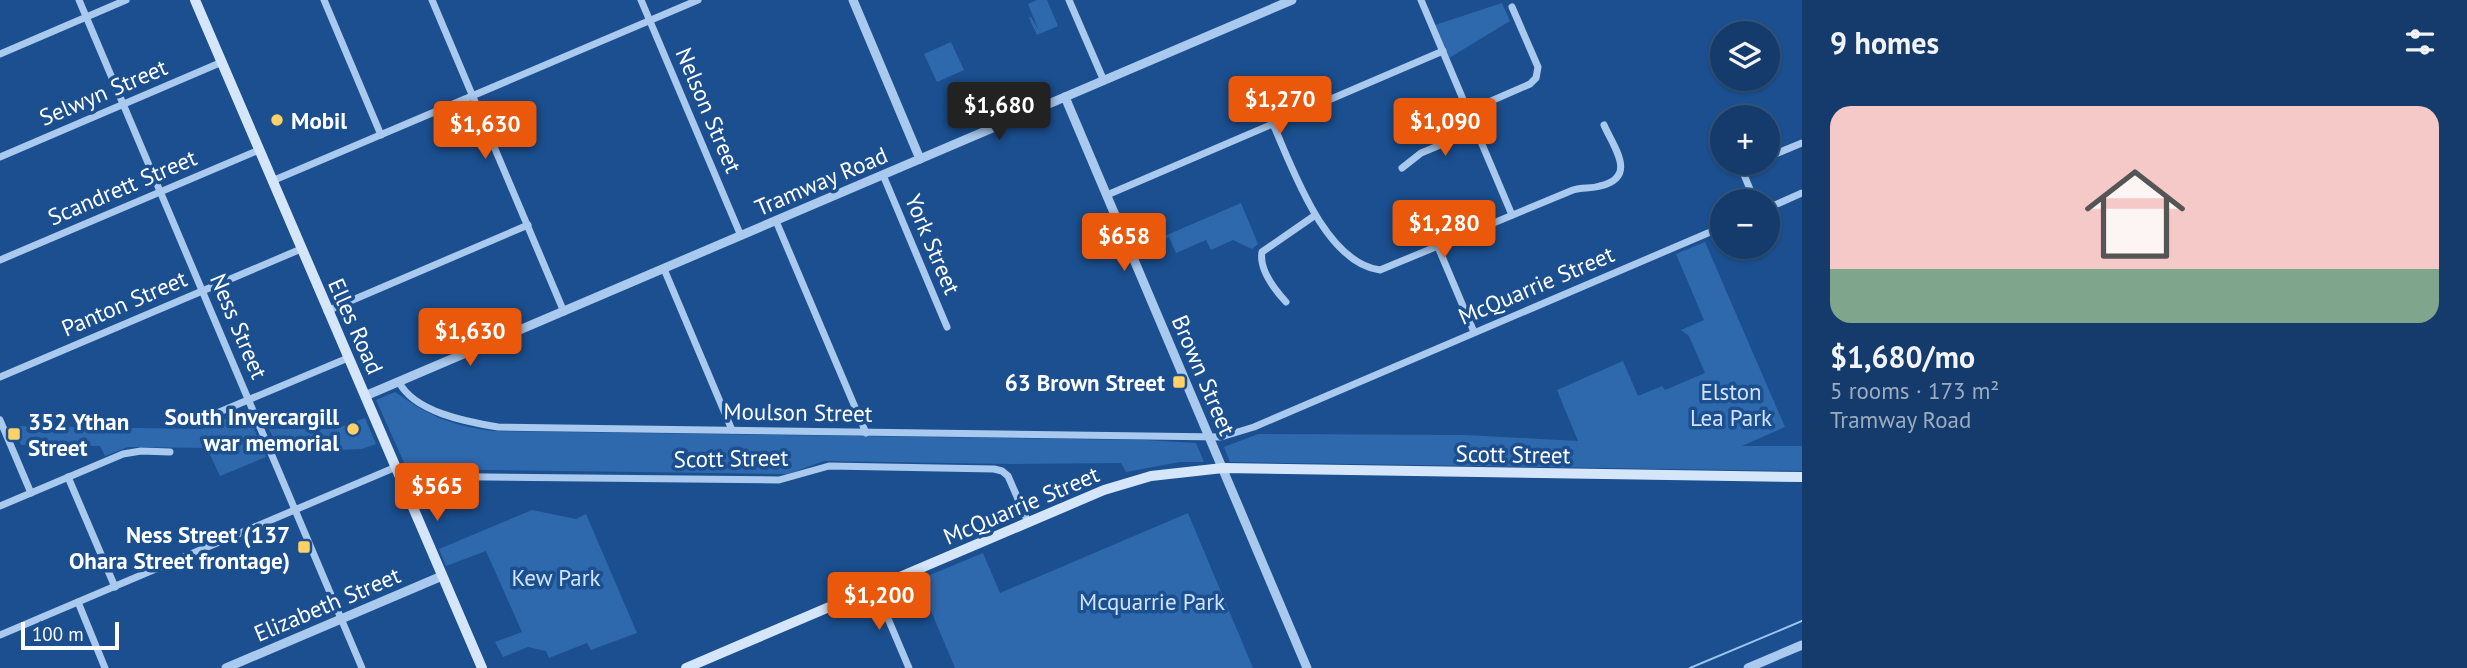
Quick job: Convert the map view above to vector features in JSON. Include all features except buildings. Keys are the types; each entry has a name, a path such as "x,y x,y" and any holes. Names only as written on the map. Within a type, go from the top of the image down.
{"main road":[{"name":"Elles Road","path":"195,0 482,668"},
{"name":"Scott Street","path":"1223,468 1802,477"},
{"name":"McQuarrie Street","path":"686,668 704,665 875,588 1122,483 1171,473 1223,468"}],"street":[{"name":"Ness Street","path":"79,0 362,668"},
{"path":"0,54 126,0"},
{"path":"324,0 381,135"},
{"path":"432,0 564,312"},
{"name":"Nelson Street","path":"641,0 741,236"},
{"path":"272,181 698,0"},
{"path":"853,0 920,159"},
{"path":"1069,0 1104,81"},
{"name":"Tramway Road","path":"365,396 1104,81 1280,2 1292,0"},
{"path":"1421,0 1512,215"},
{"path":"1468,111 1530,84 1536,78 1538,67 1513,7"},
{"path":"1107,195 1443,51"},
{"name":"Selwyn Street","path":"0,157 222,62"},
{"name":"Brown Street","path":"1065,97 1307,668"},
{"path":"1273,124 1314,216 1345,251 1372,269 1387,269 1573,190 1603,186 1619,177 1622,166 1604,125"},
{"path":"1402,168 1421,153 1476,130"},
{"path":"1780,152 1802,143"},
{"name":"Scandrett Street","path":"0,260 259,150"},
{"name":"York Street","path":"883,175 947,327"},
{"path":"1780,203 1802,193"},
{"path":"1286,302 1275,291 1262,262 1262,252 1314,216"},
{"path":"776,221 866,433"},
{"path":"327,311 527,225"},
{"name":"McQuarrie Street","path":"1210,438 1227,436 1254,427 1710,232"},
{"path":"1438,247 1475,332"},
{"name":"Panton Street","path":"0,377 301,249"},
{"path":"664,269 732,430"},
{"path":"205,418 348,358"},
{"name":"Moulson Street","path":"398,382 414,400 442,414 470,423 498,427 1210,438"},
{"path":"0,420 31,493"},
{"path":"0,506 123,454 141,451 170,452"},
{"name":"Scott Street","path":"398,471 779,480 829,466 994,469 1003,471 1008,476 1028,522"},
{"path":"0,635 296,510 398,471"},
{"path":"68,477 115,587"},
{"name":"Elizabeth Street","path":"226,668 442,576"},
{"path":"875,588 906,667"},
{"path":"78,602 105,668"},
{"path":"1748,668 1802,645"}],"green space":[{"path":"1047,0 1058,26 1037,35 1029,18 1031,17 1039,31 1028,4"},
{"path":"1502,3 1510,21 1449,58 1435,25"},
{"path":"951,42 964,70 937,82 924,54"},
{"path":"1241,203 1258,244 1252,249 1233,240 1211,250 1206,240 1176,253 1169,237 1140,250 1139,247"},
{"name":"Elston Lea Park","path":"1705,242 1710,259 1712,259 1785,427 1742,446 1802,446 1802,471 1230,462 1224,447 1258,434 1466,435 1578,441 1557,390 1623,361 1638,396 1662,386 1665,390 1705,373 1689,336 1681,330 1704,320 1676,254"},
{"path":"395,392 441,419 493,431 1145,440 1196,443 1204,462 1180,462 1126,472 1121,463 824,461 788,474 407,469 376,400"},
{"path":"246,410 266,457 220,476 207,448 128,447 105,456 100,446 21,445 13,426 202,429"},
{"path":"365,418 376,444 362,449 280,452 269,429 335,429"},
{"name":"Kew Park","path":"532,510 576,519 586,514 637,633 591,650 587,643 549,658 546,651 528,647 503,657 495,642 522,632 486,551 446,566 439,549"},
{"name":"Mcquarrie Park","path":"1188,513 1253,668 955,668 918,580 983,553 1000,593"}],"waterway":[{"path":"1690,668 1802,621"}],"place":[{"name":"Mobil","path":"277,120"},
{"name":"63 Brown Street","path":"1179,382"},
{"name":"South Invercargill war memorial","path":"353,429"},
{"name":"352 Ythan Street","path":"14,434"},
{"name":"Ness Street (137 Ohara Street frontage)","path":"304,547"}]}
